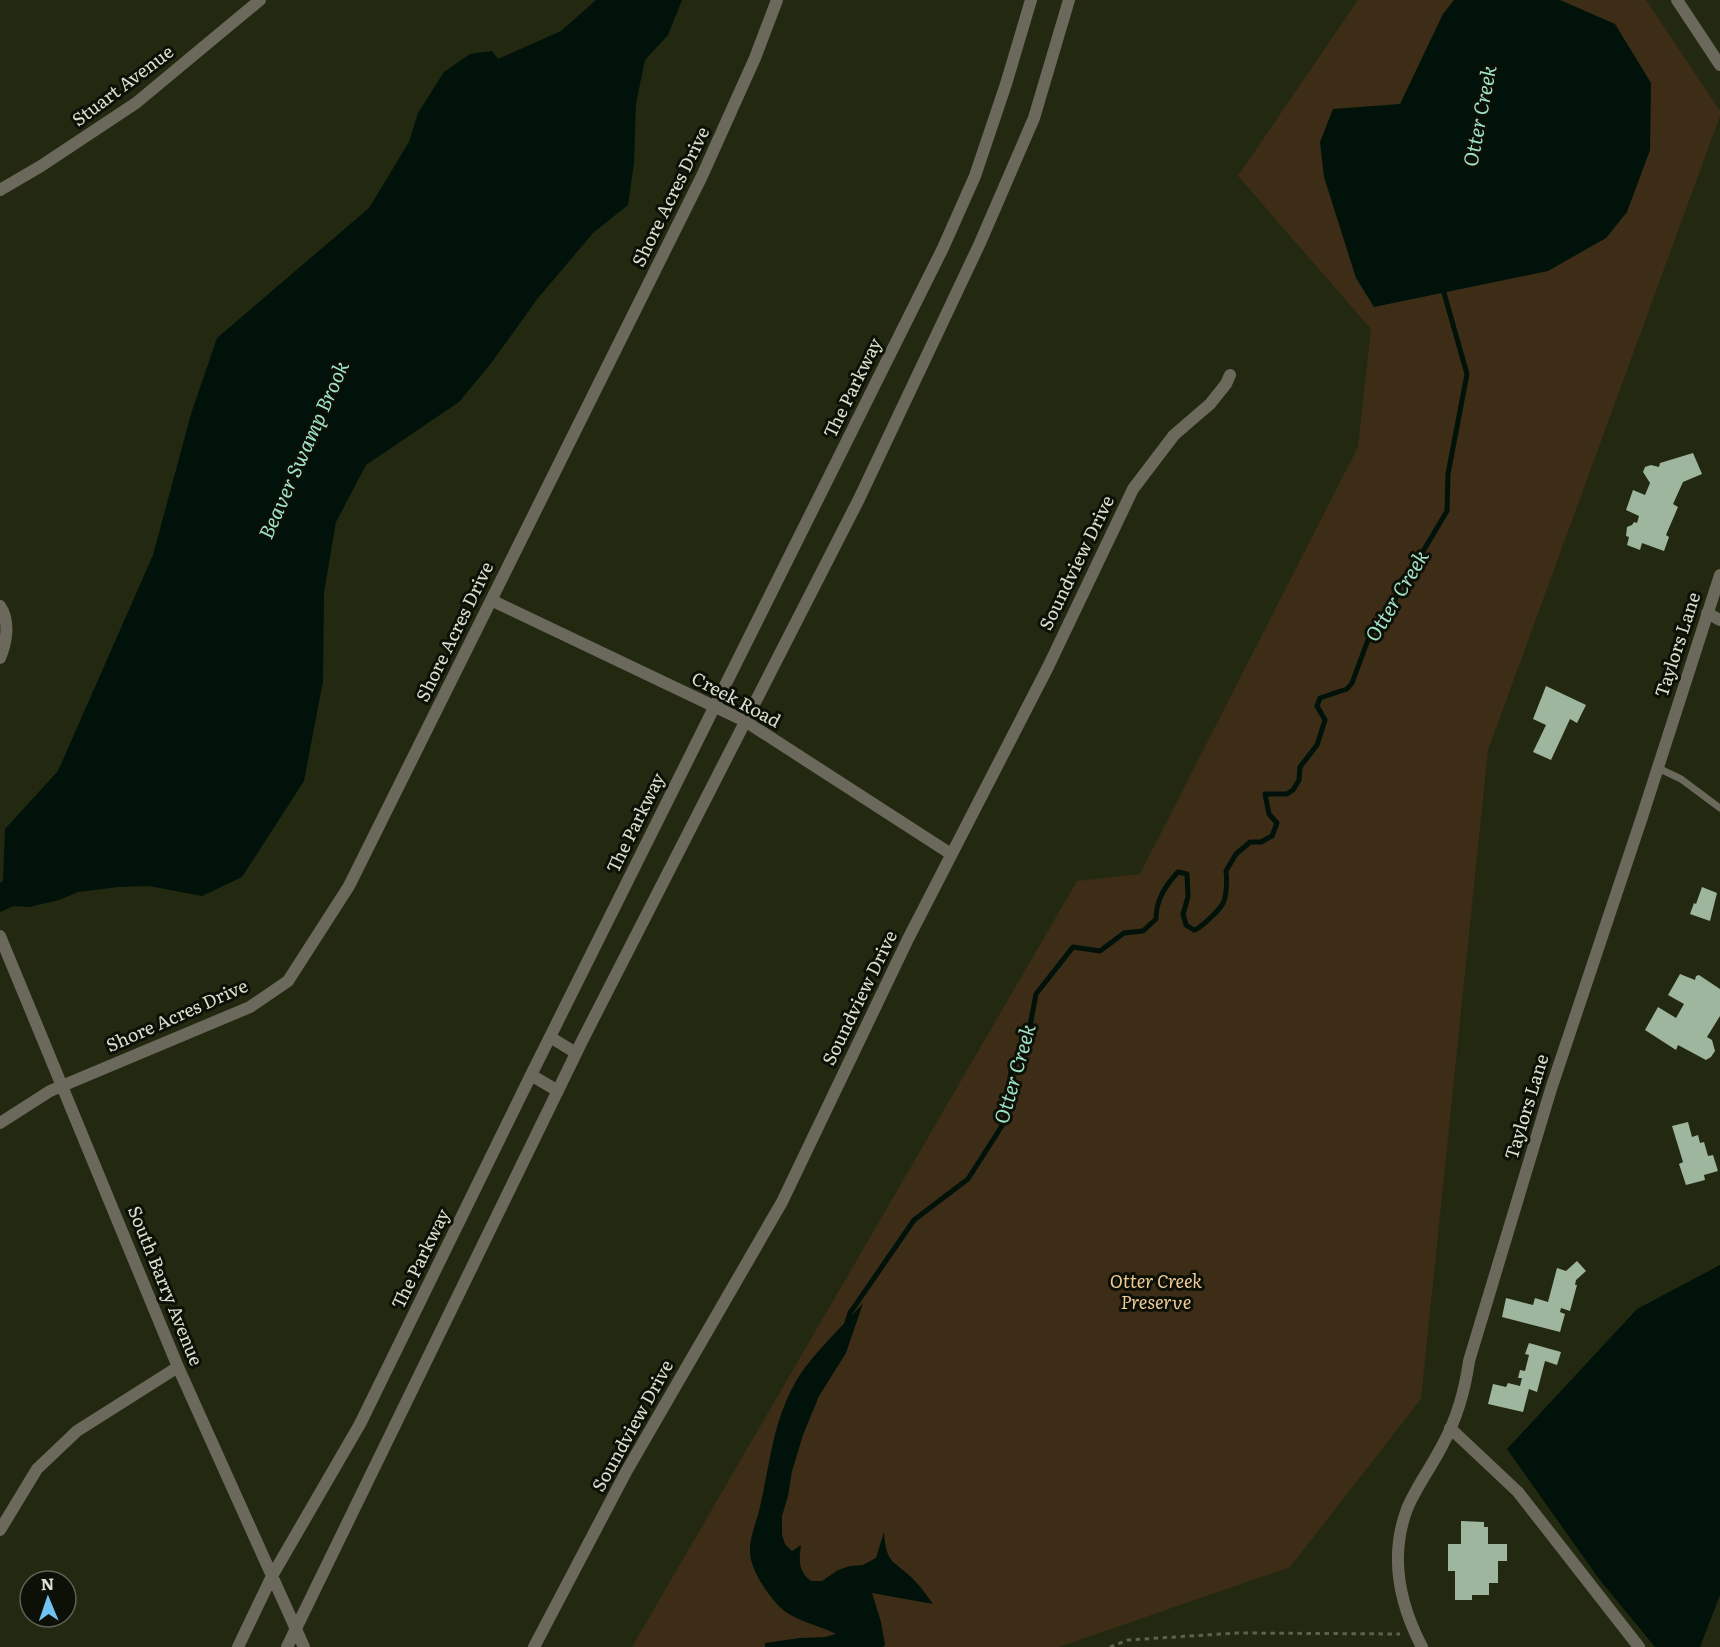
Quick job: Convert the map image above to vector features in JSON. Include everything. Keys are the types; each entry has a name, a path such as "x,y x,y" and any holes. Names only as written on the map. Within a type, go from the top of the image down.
{"street":[{"name":"Stuart Avenue","path":"0,190 41,166 136,103 260,0"},
{"name":"Shore Acres Drive","path":"0,1123 50,1091 250,1007 288,981 349,886 702,176 755,58 777,0"},
{"name":"The Parkway","path":"238,1647 272,1576 360,1424 947,238 975,176 1006,84 1030,0"},
{"path":"287,1647 576,1053 859,499 980,243 1034,118 1069,0"},
{"path":"1677,0 1720,65"},
{"name":"Soundview Drive","path":"534,1647 626,1472 782,1202 951,854 1048,667 1132,489 1174,435 1210,404 1226,384 1230,375"},
{"name":"Taylors Lane","path":"1422,1647 1399,1587 1398,1548 1408,1509 1445,1442 1466,1389 1469,1361 1551,1089 1720,575"},
{"name":"Creek Road","path":"491,600 746,721 951,854"},
{"path":"0,606 7,621 5,648 0,658"},
{"path":"1707,613 1720,620"},
{"name":"South Barry Avenue","path":"0,936 178,1367 304,1647"},
{"path":"550,1037 576,1053"},
{"path":"531,1075 558,1091"},
{"path":"0,1530 37,1469 76,1431 178,1367"},
{"path":"1450,1428 1518,1492 1639,1647"}],"lane":[{"path":"1658,768 1681,779 1720,808"}],"path":[{"path":"1110,1647 1128,1640 1237,1633 1416,1634"}],"green space":[{"name":"Otter Creek Preserve","path":"1358,0 1646,0 1720,111 1488,750 1421,1399 1290,1567 1059,1647 632,1647 1077,881 1140,874 1358,447 1371,329 1238,176"}],"water":[{"name":"Beaver Swamp Brook","path":"596,0 682,0 668,35 645,60 636,103 634,163 628,205 593,233 538,298 492,362 459,402 366,465 336,522 324,592 323,681 304,781 242,877 202,896 149,886 118,887 78,892 59,900 29,907 14,906 0,912 5,829 58,771 153,555 191,414 217,338 369,208 409,142 418,113 444,72 470,54 492,51 498,59 561,31"},
{"path":"1454,0 1560,0 1615,24 1651,83 1650,150 1627,212 1606,238 1548,271 1374,307 1356,278 1324,177 1320,142 1333,109 1400,104 1443,14"},
{"path":"1720,1265 1720,1595 1700,1647 1655,1647 1599,1579 1507,1449 1637,1309"},
{"path":"863,1303 846,1353 819,1396 803,1435 782,1516 782,1535 785,1544 792,1551 801,1545 800,1565 807,1577 811,1581 822,1581 838,1570 863,1565 876,1558 884,1532 889,1557 918,1584 933,1604 872,1593 881,1622 885,1645 883,1647 765,1647 765,1643 836,1634 789,1614 776,1603 755,1572 750,1547 772,1446 787,1398 809,1362"}],"building":[{"path":"1693,453 1702,474 1683,482 1673,504 1678,507 1666,535 1669,537 1664,551 1642,543 1640,550 1627,545 1629,537 1626,536 1627,527 1634,522 1637,523 1639,516 1626,510 1633,490 1645,495 1650,483 1643,472 1645,467 1651,465 1659,467 1660,463"},
{"path":"1546,686 1586,705 1577,723 1570,719 1551,760 1533,752 1546,725 1533,719"},
{"path":"1702,887 1717,893 1710,921 1690,914"},
{"path":"1680,974 1695,980 1699,975 1720,989 1720,1016 1707,1037 1712,1040 1715,1051 1706,1060 1678,1045 1676,1050 1645,1030 1658,1007 1676,1018 1684,1004 1668,995"},
{"path":"1688,1122 1692,1137 1698,1135 1700,1143 1704,1142 1708,1156 1713,1155 1718,1171 1704,1175 1705,1180 1686,1185 1679,1164 1683,1162 1672,1126"},
{"path":"1577,1261 1586,1271 1576,1280 1575,1285 1577,1285 1570,1311 1561,1308 1560,1312 1565,1314 1560,1332 1502,1317 1506,1298 1533,1305 1535,1298 1548,1302 1557,1268 1566,1271"},
{"path":"1529,1343 1561,1352 1557,1365 1545,1361 1537,1392 1529,1389 1523,1412 1488,1404 1493,1384 1506,1387 1508,1383 1520,1386 1522,1378 1518,1378 1520,1370 1525,1371 1529,1355 1525,1354"},
{"path":"1461,1521 1484,1522 1484,1527 1488,1527 1488,1544 1507,1544 1507,1561 1498,1561 1498,1583 1489,1583 1489,1595 1472,1595 1472,1600 1455,1600 1455,1571 1448,1571 1448,1544 1461,1544"}],"waterway":[{"name":"Otter Creek","path":"846,1326 850,1313 914,1220 968,1179 1005,1121 1011,1071 1027,1042 1036,994 1073,947 1100,951 1124,933 1143,931 1156,919 1162,894 1178,872 1187,874 1188,897 1183,914 1186,925 1194,930 1197,929 1224,902 1226,871 1236,854 1250,842 1261,842 1272,836 1277,823 1269,814 1265,794 1287,794 1293,790 1299,780 1300,767 1317,745 1325,720 1317,706 1320,698 1347,689 1352,683 1369,637 1374,628 1391,612 1402,579 1412,570 1447,511 1448,474 1467,374 1444,293 1445,287"}]}
